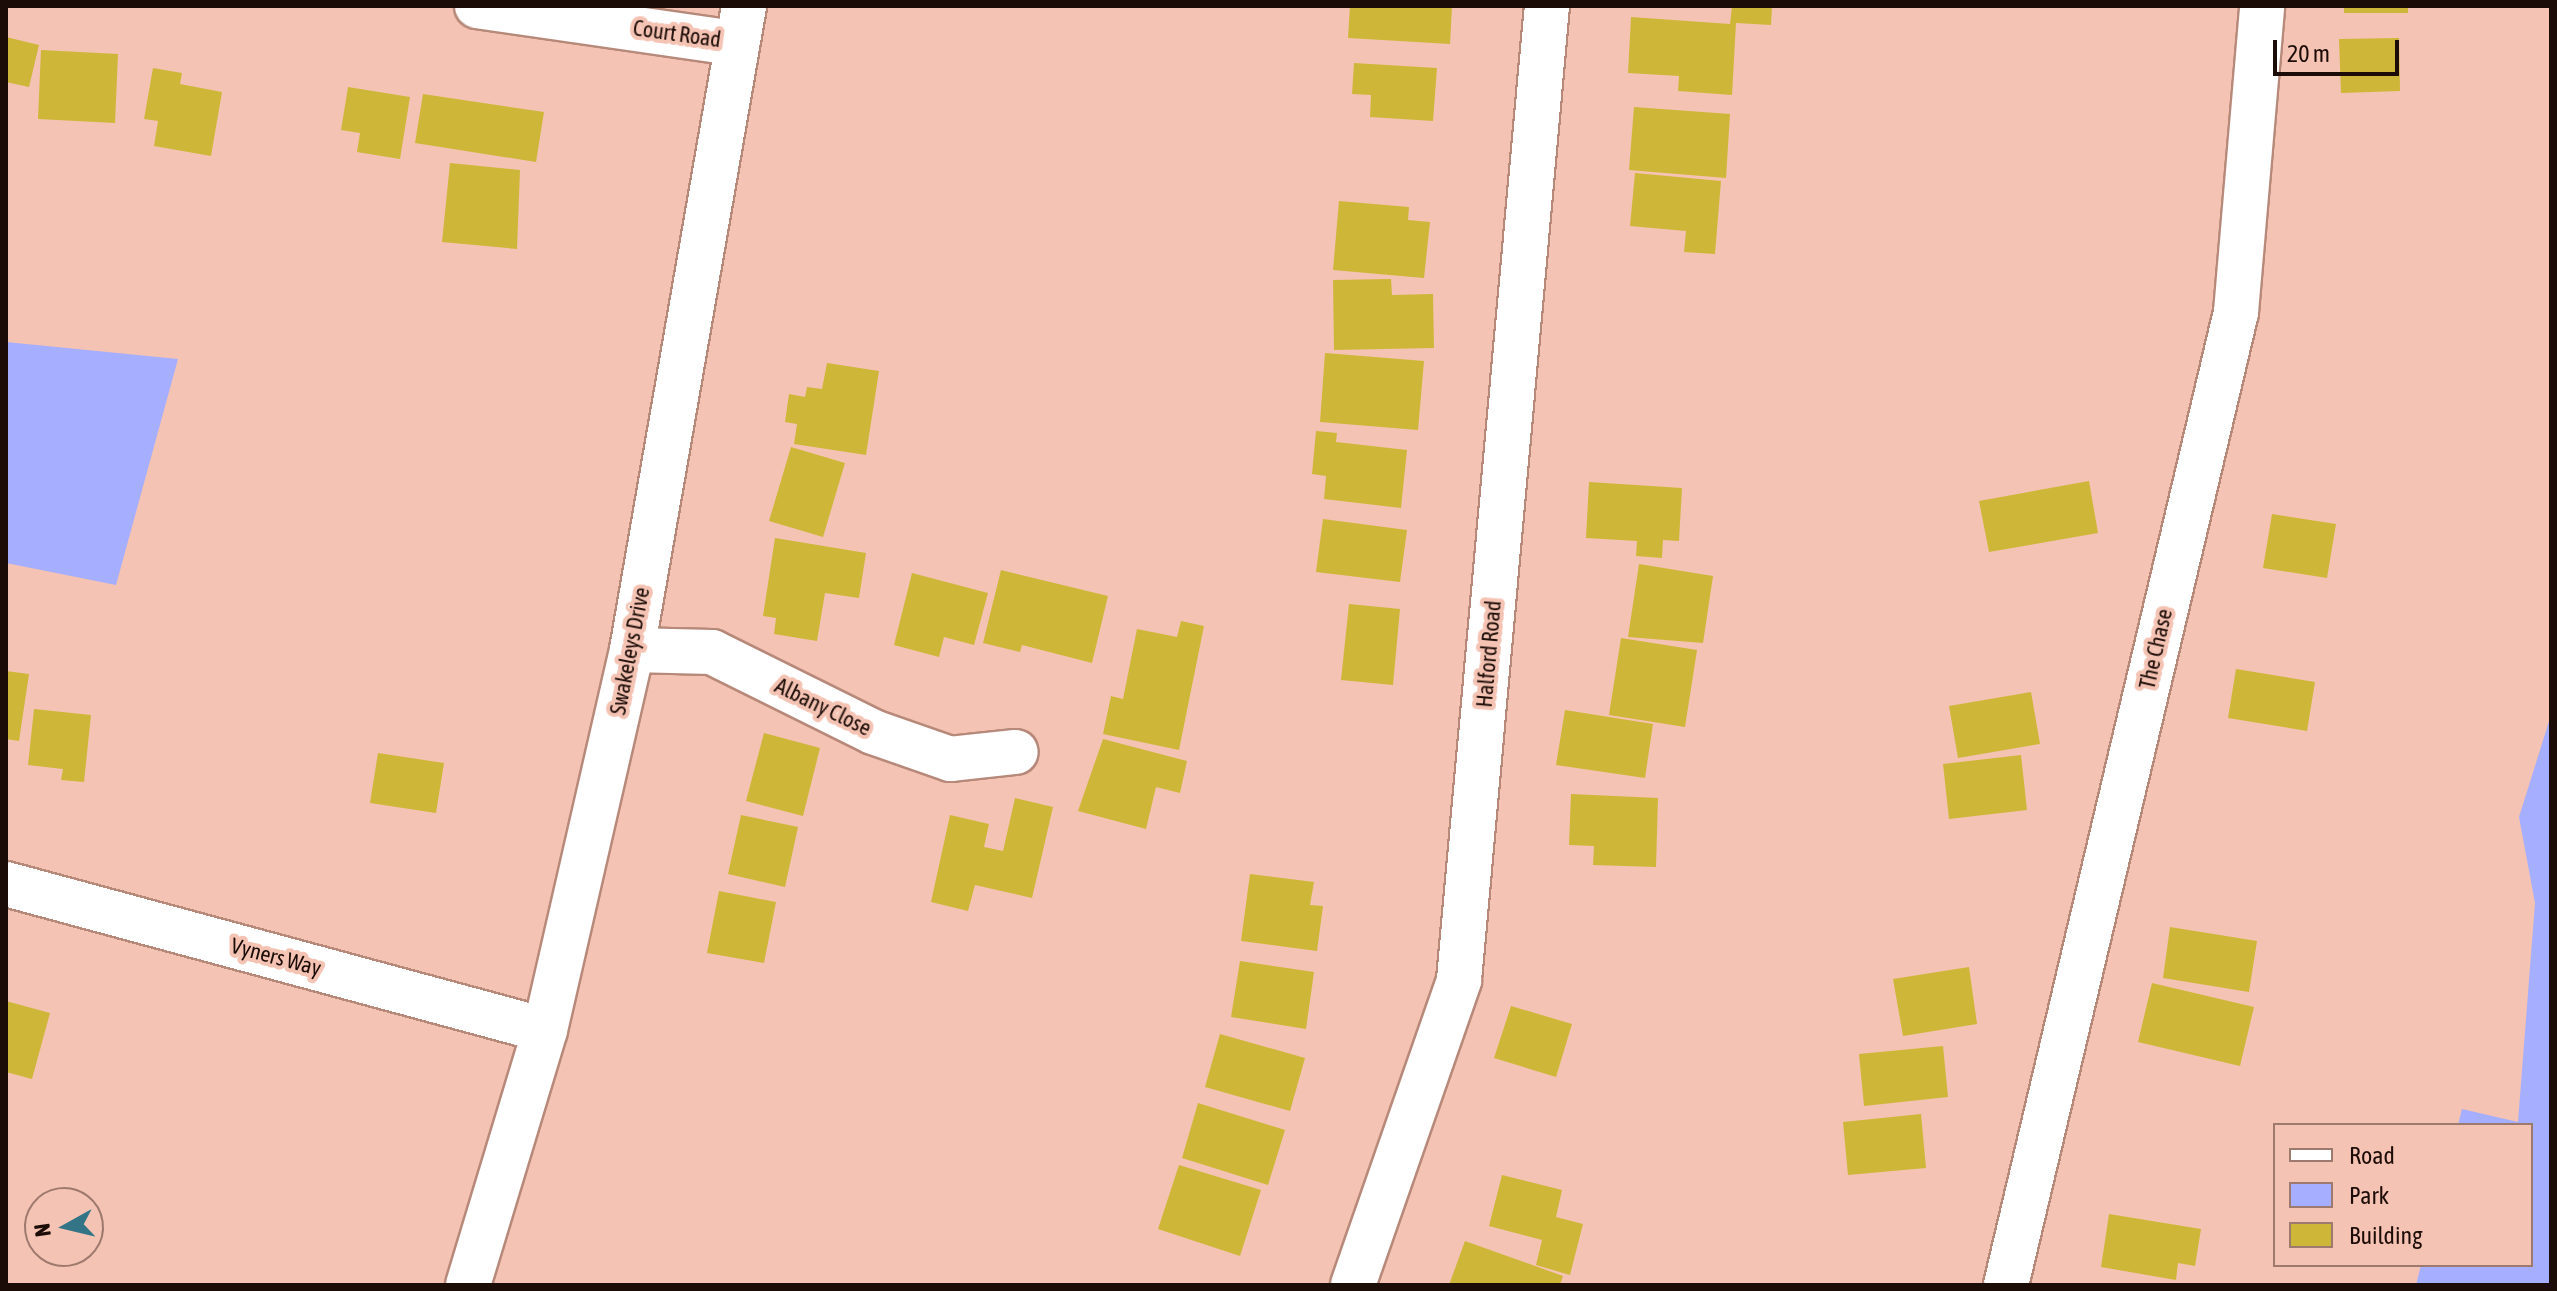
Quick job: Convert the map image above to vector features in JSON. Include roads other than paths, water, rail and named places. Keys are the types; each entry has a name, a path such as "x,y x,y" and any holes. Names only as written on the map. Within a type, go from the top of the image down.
{"street":[{"name":"Court Road","path":"477,6 739,24"},
{"name":"Halford Road","path":"1353,1285 1459,980 1547,6"},
{"name":"The Chase","path":"2006,1285 2236,312 2262,6"},
{"name":"Swakeleys Drive","path":"468,1285 545,1030 632,650 739,24"},
{"name":"Albany Close","path":"632,650 712,652 873,732 950,759 1016,752"},
{"name":"Vyners Way","path":"6,884 545,1030"}]}
